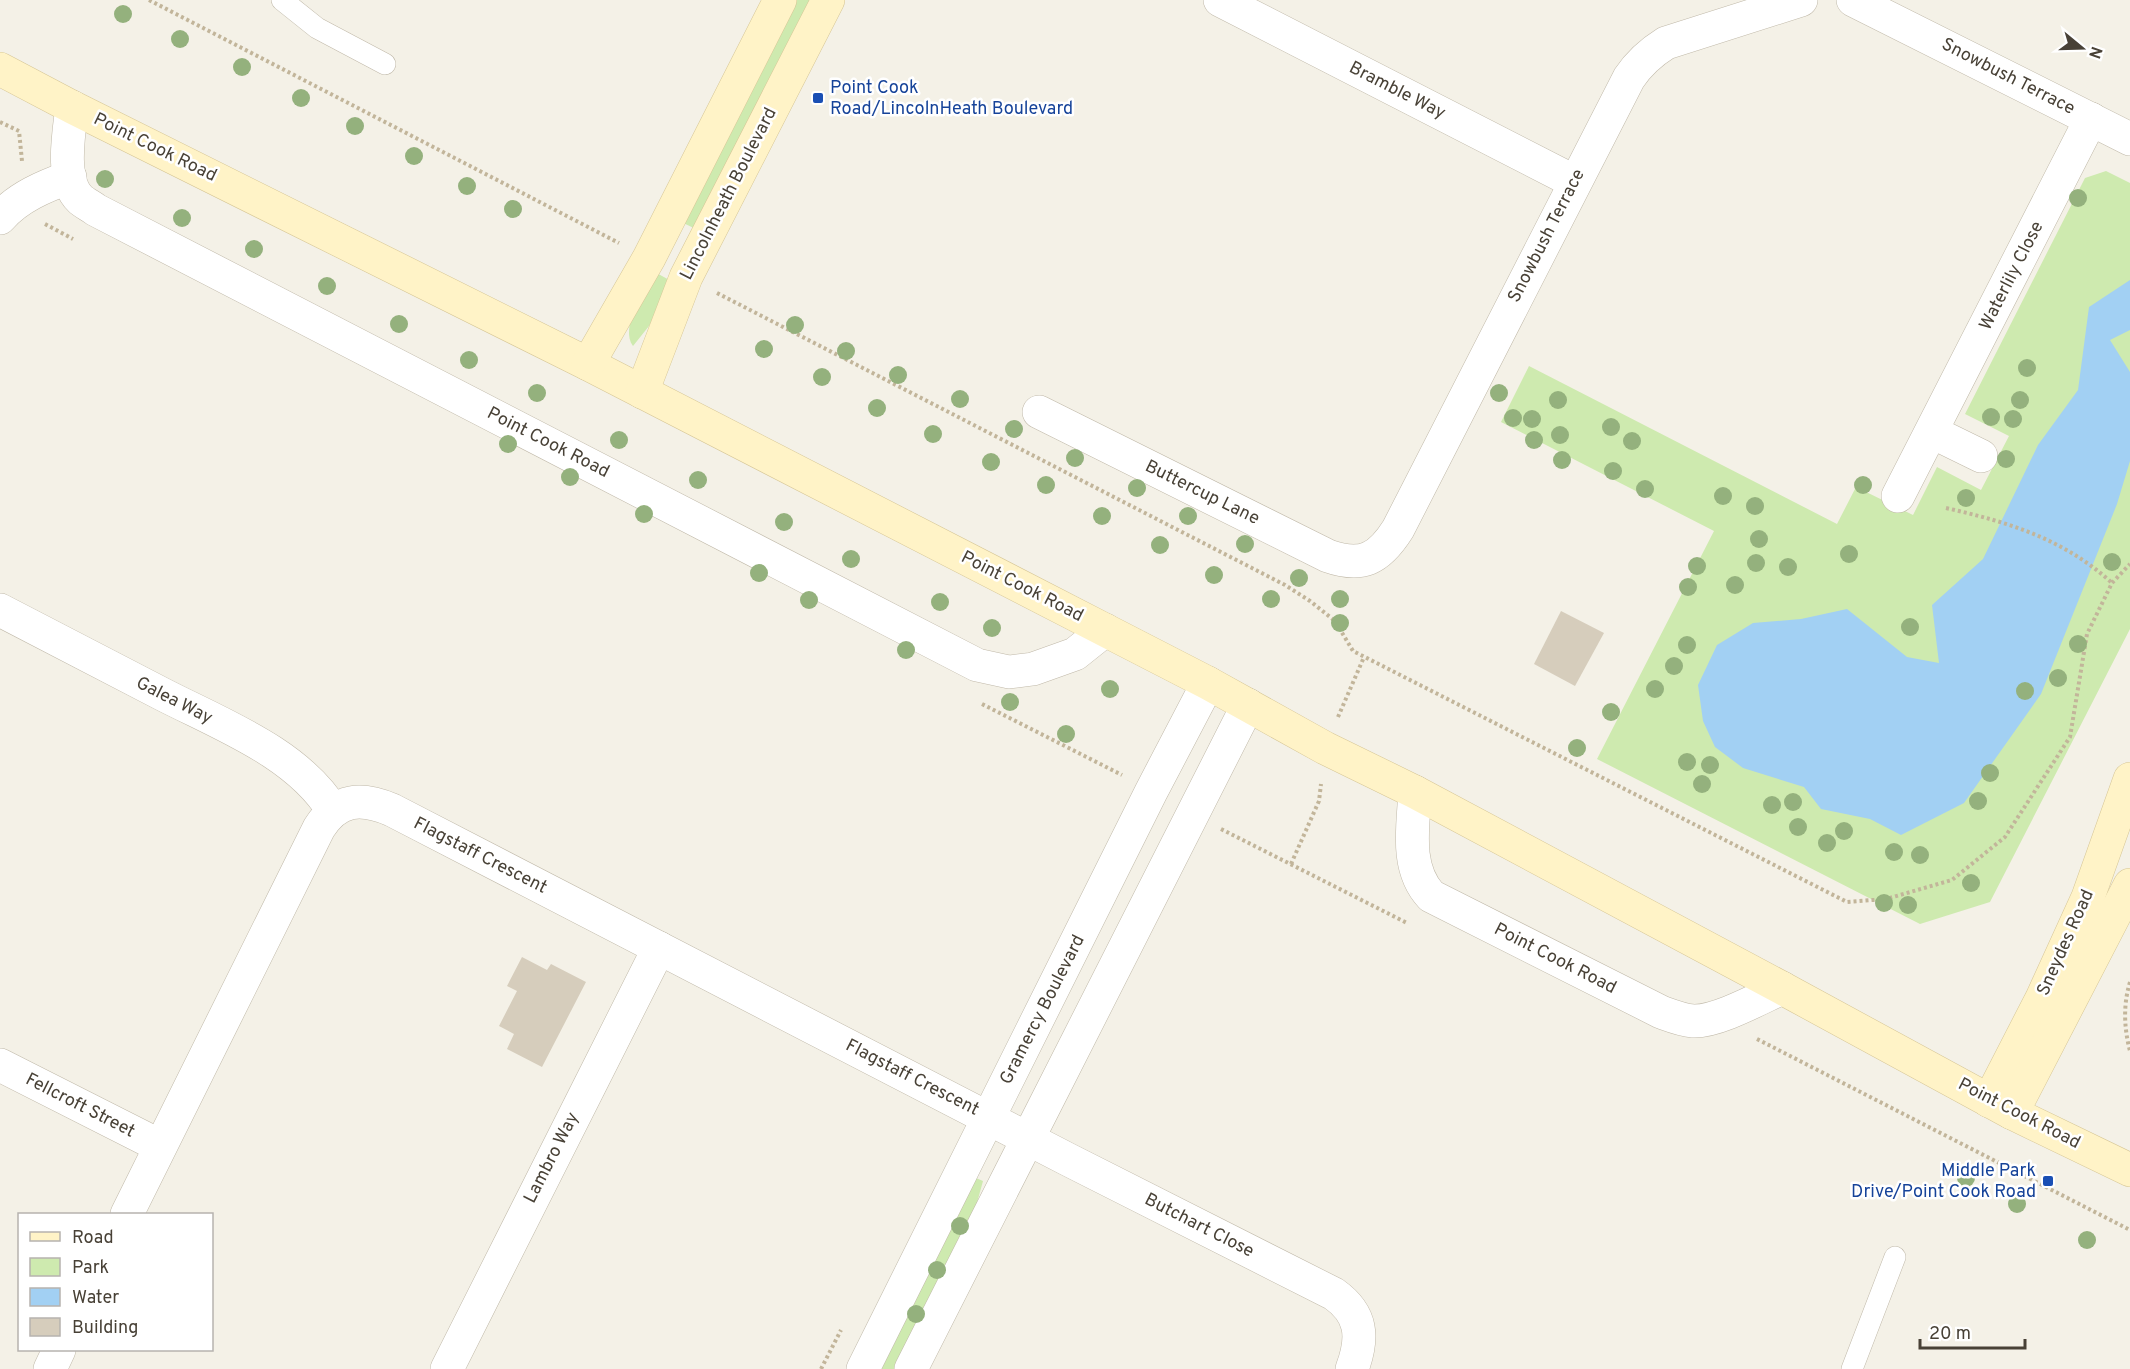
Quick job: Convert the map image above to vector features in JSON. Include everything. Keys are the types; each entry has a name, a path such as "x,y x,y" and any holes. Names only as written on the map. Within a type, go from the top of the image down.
{"main road":[{"path":"588,364 649,258 780,0"},
{"name":"Lincolnheath Boulevard","path":"642,392 686,278 828,0"},
{"name":"Point Cook Road","path":"0,69 588,364 1208,683 1325,748 1415,792 2000,1107 2130,1170"},
{"name":"Sneydes Road","path":"2000,1107 2042,998 2088,897 2130,779"},
{"name":"Sneydes Road","path":"2000,1107 2130,885"}],"street":[{"name":"Bramble Way","path":"1220,0 1575,182"},
{"name":"Snowbush Terrace","path":"1368,559 1388,544 1398,529 1575,182 1639,63 1666,43 1801,0"},
{"name":"Snowbush Terrace","path":"1853,0 2130,139"},
{"name":"Point Cook Road","path":"72,107 66,161 79,198 96,210 977,664 1009,672 1033,669 1075,654 1105,630"},
{"name":"Waterlily Close","path":"1898,496 2091,119"},
{"path":"0,218 26,196 49,184 70,177"},
{"name":"Buttercup Lane","path":"1039,412 1328,556 1356,562 1368,559"},
{"path":"1932,432 1981,456"},
{"name":"Galea Way","path":"0,610 256,743 303,775 324,796 333,811"},
{"name":"Gramercy Boulevard","path":"863,1369 1151,792 1208,683"},
{"path":"911,1369 1248,705"},
{"name":"Point Cook Road","path":"1415,792 1412,838 1414,869 1421,886 1431,896 1661,1012 1680,1018 1695,1021 1714,1018 1782,988"},
{"name":"Flagstaff Crescent","path":"333,811 349,803 362,801 375,803 1027,1138"},
{"path":"128,1213 319,828 333,811"},
{"name":"Lambro Way","path":"447,1369 659,948"},
{"name":"Fellcroft Street","path":"0,1065 160,1146"},
{"name":"Butchart Close","path":"1027,1138 1334,1294 1351,1309 1359,1327 1358,1351 1352,1369"},
{"path":"50,1369 59,1351"}],"lane":[{"path":"282,0 317,28 385,64"},
{"path":"1852,1369 1895,1257"}],"path":[{"path":"149,0 649,258"},
{"path":"0,122 19,131 28,216 82,243"},
{"path":"686,278 1285,585 1335,621 1353,651 1847,902 1886,898 1952,880 2005,837 2070,737 2087,634 2112,583 2130,564"},
{"path":"1946,508 1989,518 2042,537 2092,565 2112,583"},
{"path":"974,700 1151,792"},
{"path":"1191,814 1417,928"},
{"path":"2130,982 2125,1011 2130,1051"},
{"path":"1754,1038 2130,1230"}],"green space":[{"path":"789,0 818,0 700,231 677,220"},
{"path":"2106,171 2130,183 2130,629 1990,902 1920,924 1597,759 1714,531 1501,422 1529,366 1837,524 1856,487 1913,515 1937,467 1981,490 2009,436 1965,414 2085,178"},
{"path":"651,270 673,282 649,326 633,346 629,329 631,319 638,297"},
{"path":"976,1178 983,1181 975,1210 897,1369 880,1369"}],"water":[{"path":"2130,280 2130,330 2110,340 2130,372 2130,461 2117,504 2041,694 1964,803 1901,835 1870,819 1821,809 1804,787 1743,768 1715,747 1703,721 1698,685 1717,645 1753,623 1801,619 1847,609 1907,657 1939,663 1932,605 1983,559 2038,445 2078,390 2089,307"}],"building":[{"path":"1561,611 1604,633 1575,686 1534,664"},
{"path":"522,957 547,970 551,964 586,982 542,1067 507,1049 514,1034 499,1026 517,991 507,986"}],"place":[{"name":"Point Cook Road/LincolnHeath Boulevard","path":"818,98"},
{"name":"Middle Park Drive/Point Cook Road","path":"2048,1181"}]}
